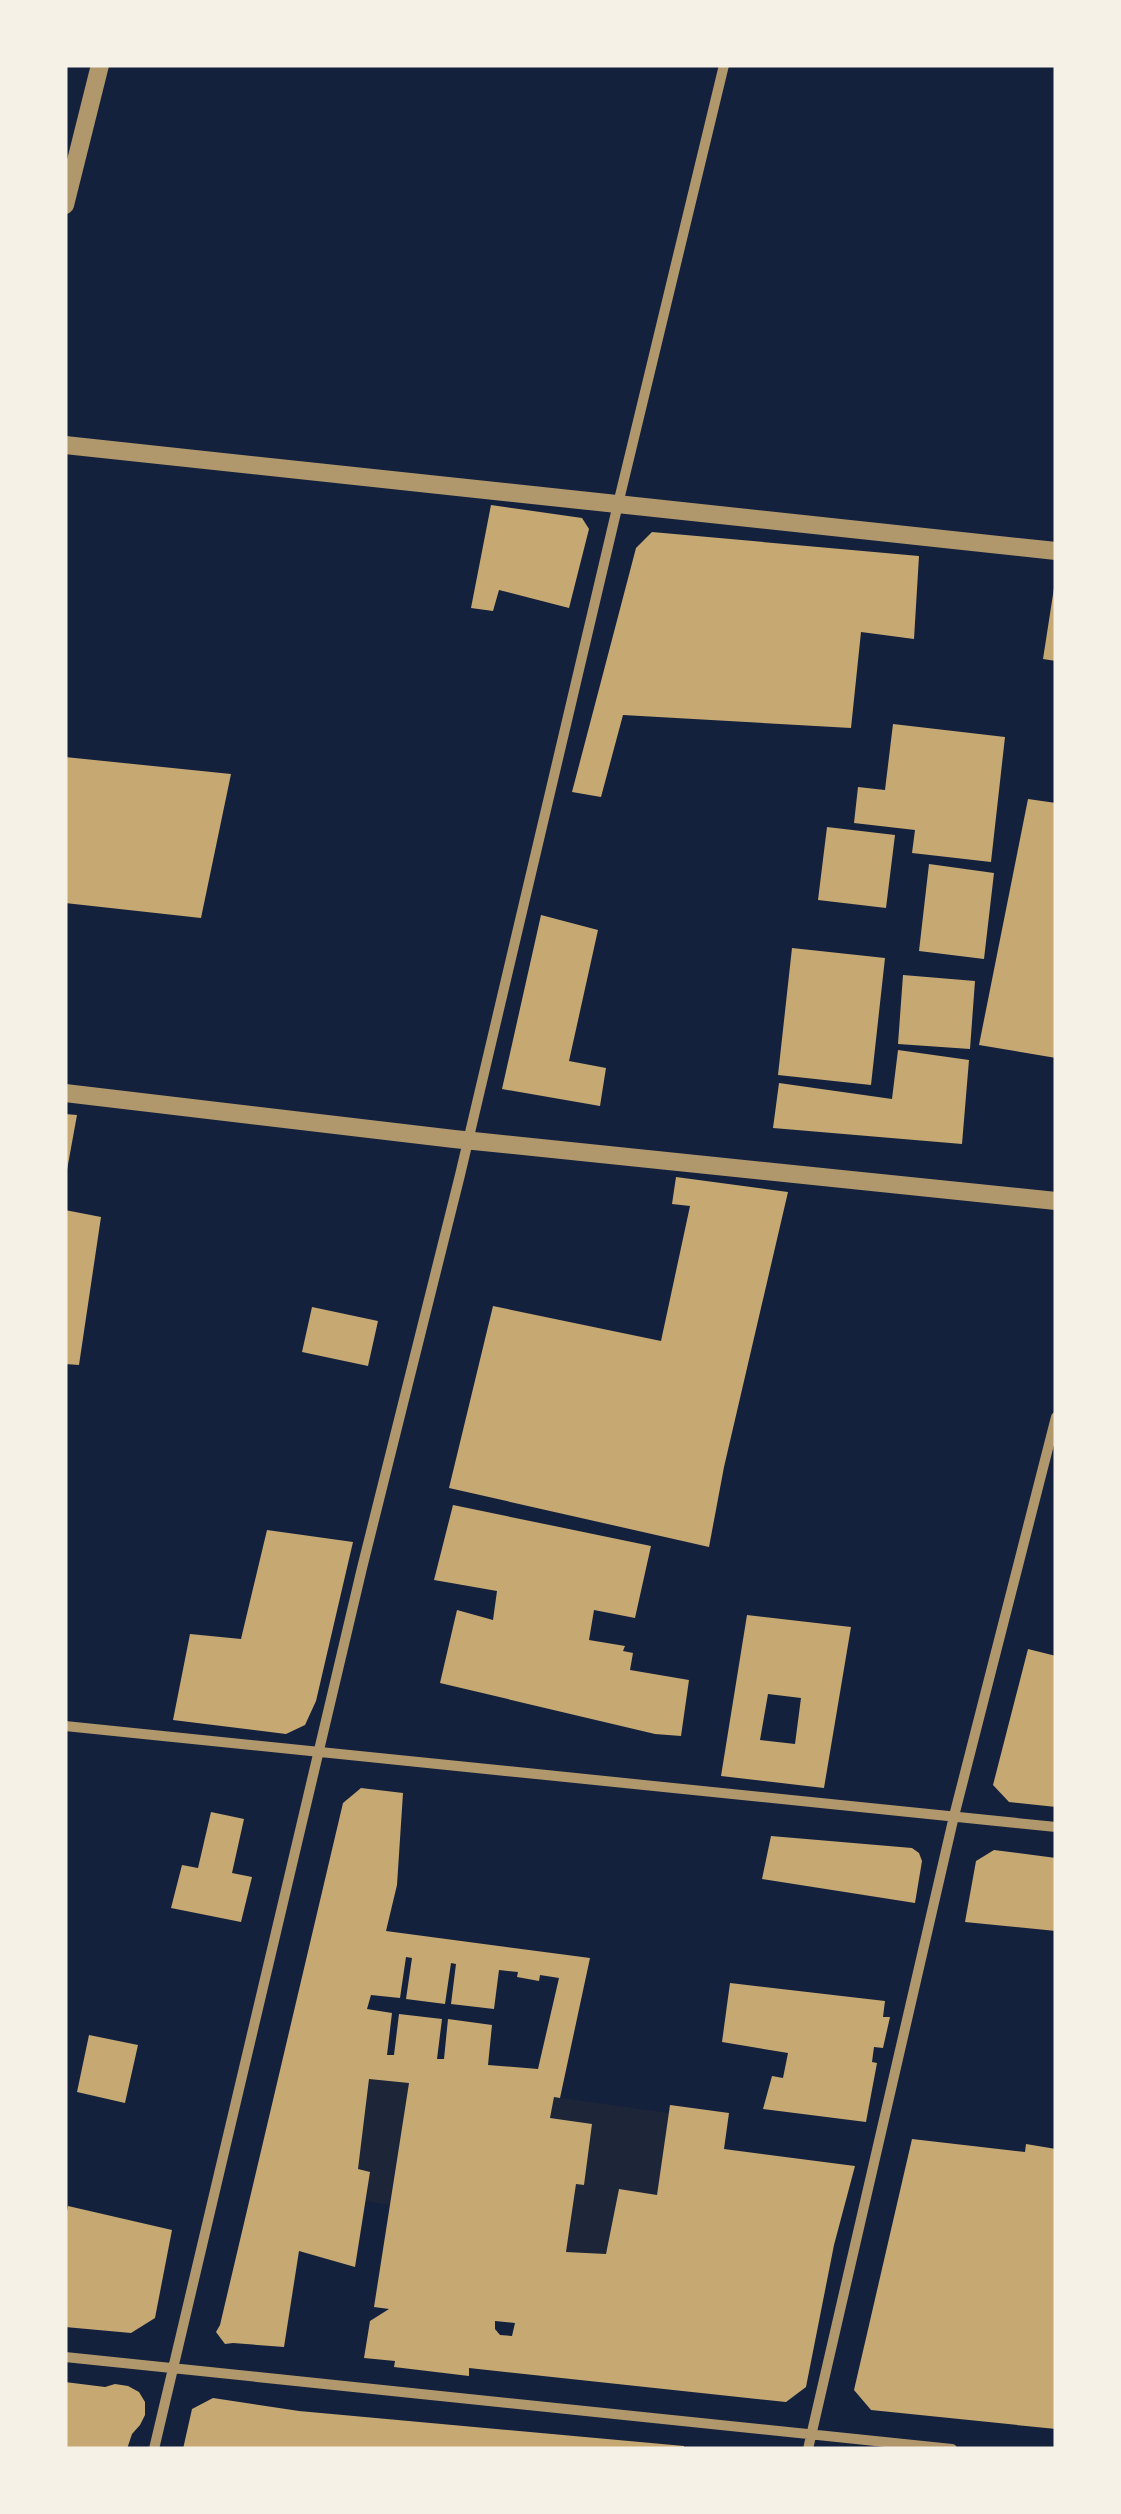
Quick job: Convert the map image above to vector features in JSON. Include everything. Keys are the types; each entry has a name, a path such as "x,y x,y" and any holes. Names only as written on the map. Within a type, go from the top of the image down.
{"street":[{"path":"65,205 100,65"},
{"path":"154,2449 724,65"},
{"path":"65,445 1056,550"},
{"path":"65,1094 468,1141 1056,1201"},
{"path":"808,2449 954,1816 1056,1417"},
{"path":"65,1726 1056,1826"},
{"path":"65,2357 952,2449"}],"shaded area":[{"path":"369,2079 409,2083 389,2205 366,2201 370,2173 358,2169"},
{"path":"554,2097 669,2113 657,2195 619,2189 606,2254 566,2252 576,2184 584,2184 592,2124 550,2118"}],"building":[{"path":"491,505 582,518 589,529 569,608 499,590 493,611 471,608"},
{"path":"652,532 919,556 914,639 861,632 851,728 623,715 601,797 572,792 636,548"},
{"path":"1056,588 1056,661 1043,659"},
{"path":"893,724 1005,737 991,862 912,853 915,830 854,823 858,787 885,790"},
{"path":"65,757 231,774 201,918 65,903"},
{"path":"1028,799 1056,803 1056,1058 979,1045"},
{"path":"827,827 895,835 886,908 818,900"},
{"path":"929,864 994,873 984,959 919,951"},
{"path":"541,915 598,930 569,1061 606,1068 600,1106 502,1089"},
{"path":"792,948 885,958 871,1085 778,1075"},
{"path":"903,975 975,981 970,1049 898,1044"},
{"path":"898,1050 969,1060 962,1144 773,1128 779,1083 892,1099"},
{"path":"65,1114 77,1115 67,1170 65,1170"},
{"path":"676,1177 788,1192 709,1547 449,1488 493,1306 661,1341 690,1206 672,1204"},
{"path":"65,1210 101,1217 79,1365 65,1364"},
{"path":"312,1307 378,1321 368,1366 302,1352"},
{"path":"453,1505 651,1546 635,1618 594,1610 589,1640 625,1646 623,1651 633,1653 630,1670 689,1680 681,1736 655,1734 440,1683 457,1610 493,1620 497,1591 434,1580"},
{"path":"267,1530 353,1542 316,1701 305,1725 286,1734 173,1720 190,1634 241,1639"},
{"path":"747,1615 851,1627 824,1788 721,1776","holes":["768,1694 801,1698 795,1744 760,1740"]},
{"path":"1028,1649 1056,1656 1056,1807 1009,1802 993,1785"},
{"path":"361,1788 403,1793 397,1885 386,1931 590,1958 560,2098 554,2097 550,2118 592,2124 584,2185 576,2184 566,2252 606,2254 619,2189 657,2195 670,2105 729,2113 724,2149 855,2166 834,2245 806,2387 786,2402 469,2368 469,2376 394,2367 395,2361 364,2358 370,2321 389,2309 374,2307 409,2083 369,2079 358,2169 370,2172 355,2267 299,2251 284,2347 225,2344 216,2332 343,1803","holes":["406,1957 412,1958 406,1999 445,2004 451,1963 456,1964 451,2004 494,2009 499,1970 518,1972 517,1977 539,1981 540,1975 559,1978 538,2069 488,2065 492,2025 448,2019 444,2059 437,2059 442,2019 399,2014 394,2055 387,2055 392,2013 367,2009 371,1995 400,1998","495,2321 515,2323 512,2336 500,2335"]},
{"path":"211,1812 244,1819 232,1873 252,1877 241,1922 171,1908 182,1865 198,1868"},
{"path":"771,1836 912,1848 922,1861 915,1903 762,1879"},
{"path":"994,1850 1056,1858 1056,1931 965,1922 976,1861"},
{"path":"730,1983 885,2001 883,2017 890,2017 883,2048 874,2047 872,2062 877,2063 866,2122 763,2109 772,2076 783,2078 788,2053 722,2042"},
{"path":"89,2035 138,2045 125,2103 77,2092"},
{"path":"912,2139 1025,2152 1026,2144 1056,2149 1056,2429 871,2410 854,2390"},
{"path":"68,2206 172,2230 155,2318 131,2333 65,2327"},
{"path":"65,2382 105,2387 115,2384 139,2392 145,2402 145,2415 127,2449 65,2449"},
{"path":"213,2398 299,2411 684,2449 183,2449 192,2409"}]}
